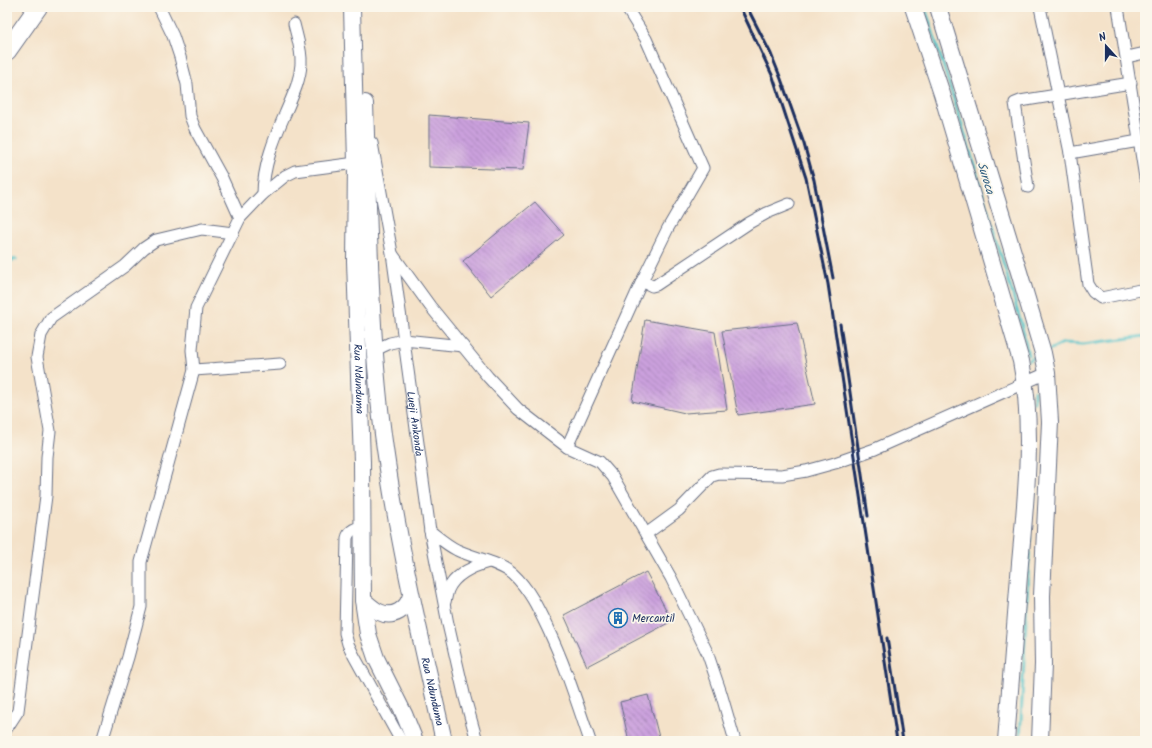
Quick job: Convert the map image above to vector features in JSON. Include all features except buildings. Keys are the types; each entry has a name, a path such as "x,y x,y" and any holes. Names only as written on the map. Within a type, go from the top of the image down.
{"main road":[{"path":"7,51 38,7"},
{"name":"Rua Ndunduma","path":"352,7 356,163 355,261 362,462 363,600 368,634 376,658 415,741"},
{"name":"Rua Ndunduma","path":"363,7 365,103 375,350 384,447 411,594 444,741"},
{"path":"913,7 942,94 1021,361 1025,382 1028,425 1027,474 1006,741"},
{"path":"938,7 1043,353 1047,373 1050,422 1042,596 1043,664 1040,741"},
{"path":"363,600 378,612 392,614 405,608 409,603 411,594"}],"street":[{"path":"159,7 173,36 180,57 187,84 190,116 195,129 222,178 240,218"},
{"path":"566,447 668,228 703,168 646,39 626,7"},
{"path":"1040,7 1070,152 1088,284 1093,292 1101,298 1145,289"},
{"path":"1118,7 1145,178"},
{"path":"263,194 265,170 274,140 296,88 301,65 301,57 294,24"},
{"path":"1127,57 1145,52"},
{"path":"1028,187 1015,103 1131,83"},
{"name":"Lueji Ankonda","path":"365,103 392,253 430,531 465,698 477,741"},
{"path":"1070,152 1139,141"},
{"path":"102,741 124,671 140,607 141,562 194,370 192,350 196,308 240,218 263,194 285,176 295,171 356,163"},
{"path":"642,281 652,286 656,285 749,223 767,213 789,204"},
{"path":"7,728 18,711 46,496 47,457 50,431 37,357 41,335 51,318 125,266 144,248 156,240 202,229 233,233"},
{"path":"392,253 430,306 488,376 518,409 566,447 600,462 613,476 671,578 707,652 735,741"},
{"path":"375,350 390,343 404,340 463,346"},
{"path":"194,370 280,364"},
{"path":"646,534 679,510 712,476 719,474 782,475 806,471 835,463 875,449 1047,373"},
{"path":"362,527 351,530 347,538 345,633 348,644 354,656 401,741"},
{"path":"430,531 457,550 489,562 512,573 524,587 535,602 558,650 590,741"},
{"path":"445,605 449,589 456,579 464,572 478,565 489,562"}],"waterway":[{"name":"Suroca","path":"925,7 1022,326 1028,355"},
{"path":"7,262 16,259"},
{"path":"1047,351 1063,343 1083,344 1145,336"},
{"path":"1029,360 1039,355"},
{"path":"1034,391 1034,402"},
{"path":"1020,741 1030,537"}],"railway":[{"path":"740,7 773,77 806,178 828,284 897,741"},
{"path":"747,7 771,54 804,144 814,180 833,278"},
{"path":"840,324 868,516"},
{"path":"887,638 903,741"}],"place":[{"name":"Mercantil","path":"618,618"}]}
